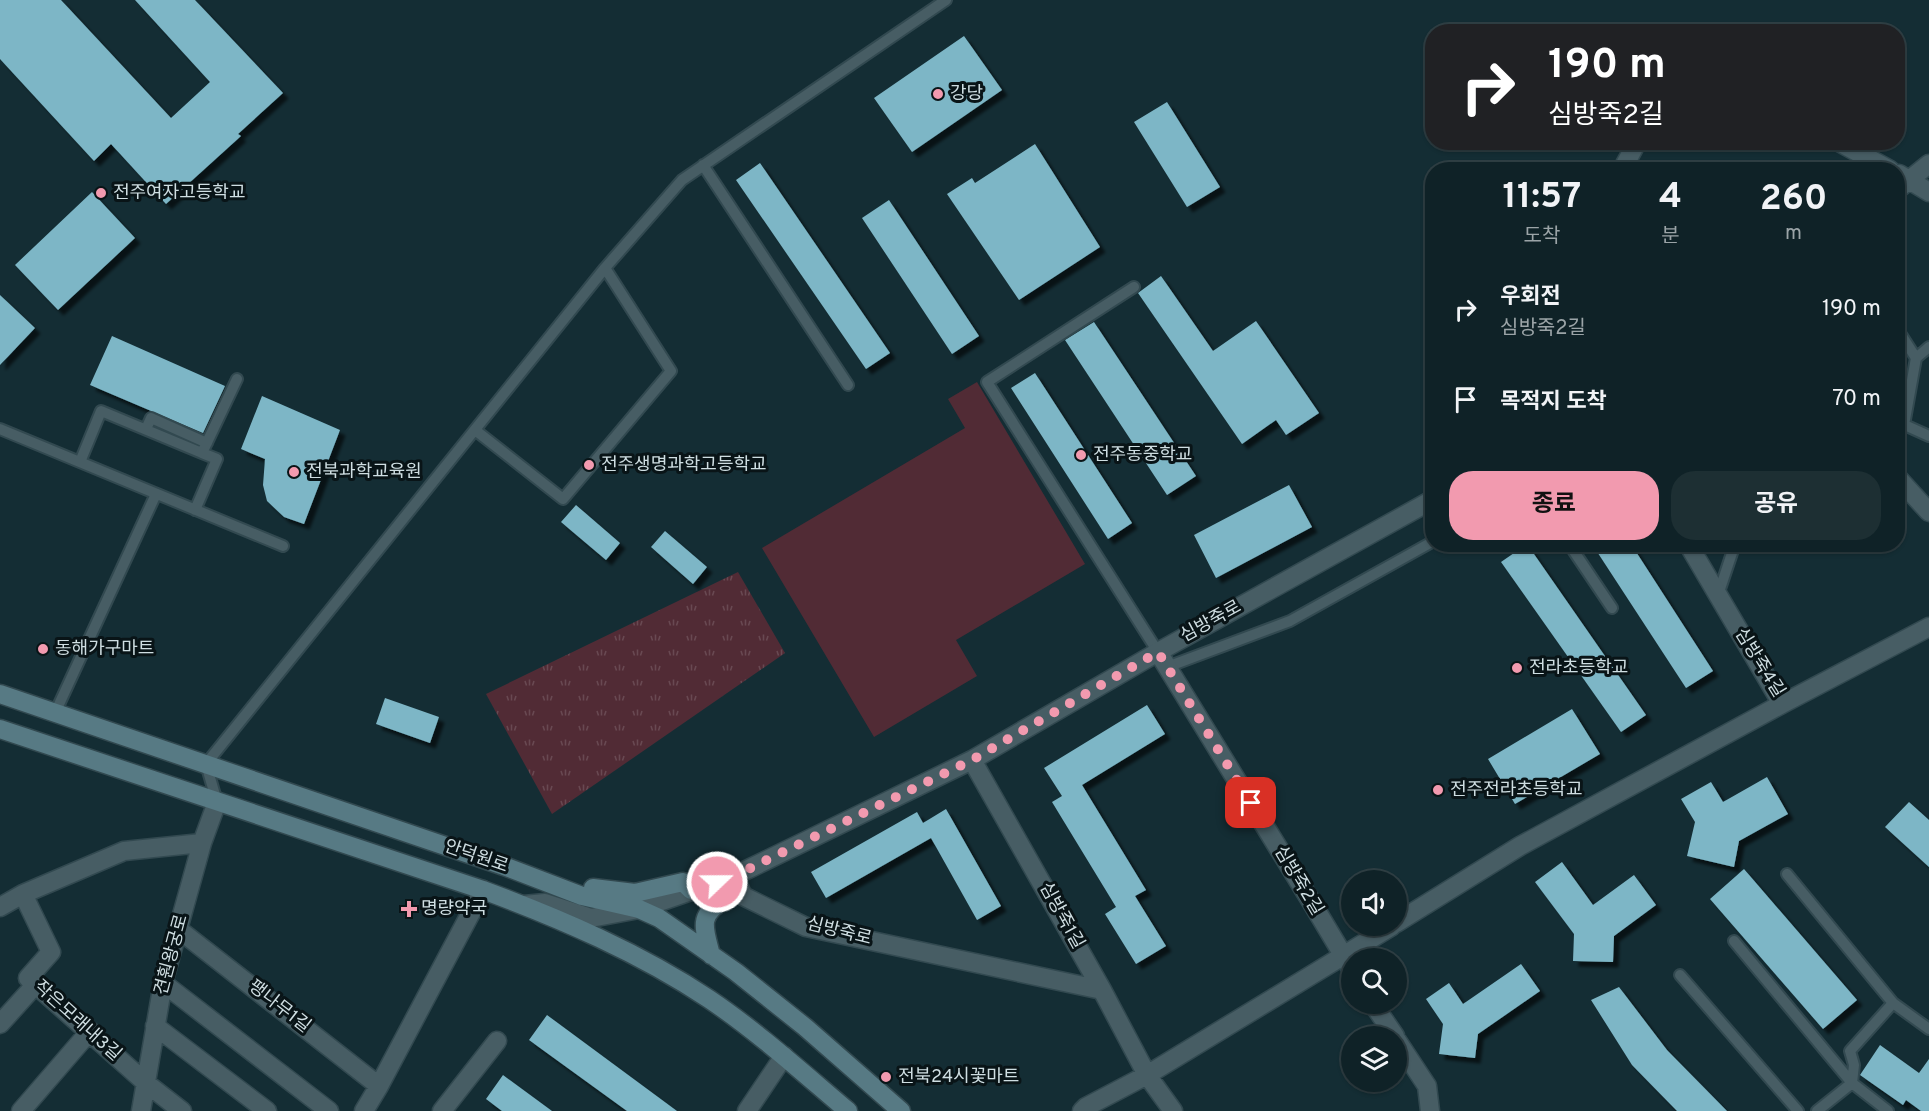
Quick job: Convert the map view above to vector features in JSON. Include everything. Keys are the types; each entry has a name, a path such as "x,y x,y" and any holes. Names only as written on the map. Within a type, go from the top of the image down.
{"street":[{"path":"1854,150 1875,162"},
{"path":"1905,179 1929,164"},
{"path":"1905,183 1929,192"},
{"path":"1905,486 1929,512"},
{"name":"심방죽로","path":"524,905 544,903 591,918 639,909 734,876 972,760 1163,659 1425,504"},
{"name":"심방죽4길","path":"1693,552 1782,704 1929,627"},
{"name":"심방죽2길","path":"1163,659 1341,954"},
{"name":"안덕원로","path":"0,694 493,862 582,896 639,909 659,918 805,1027 901,1111"},
{"path":"1407,916 1520,846 1782,704"},
{"name":"안덕원로","path":"0,729 483,890 562,920 669,975 710,1000 784,1056 848,1111"},
{"name":"심방죽1길","path":"972,760 1102,990 1147,1075 1173,1111"},
{"name":"견훤왕궁로","path":"141,1111 163,983 202,843 217,802"},
{"path":"0,906 124,851 202,843"},
{"name":"심방죽로","path":"734,876 743,896 806,927 1102,990"},
{"path":"582,896 587,888 636,893 683,882 691,891"},
{"path":"711,955 703,926 711,908 725,899 717,882"},
{"path":"364,1111 483,890"},
{"name":"작은모래내3길","path":"23,894 51,951 28,978 146,1083"},
{"name":"팽나무1길","path":"178,929 379,1086"},
{"path":"1366,948 1380,936"},
{"path":"1086,1110 1272,999 1341,967"},
{"path":"163,983 329,1111"},
{"path":"0,1024 36,984"},
{"path":"155,1026 267,1111"},
{"path":"21,1111 90,1031"},
{"path":"442,1111 497,1041"},
{"path":"1407,1055 1427,1086 1430,1111"},
{"path":"747,1111 784,1056"},
{"path":"146,1083 182,1111"}],"lane":[{"path":"217,802 206,764 605,268 682,180 946,0"},
{"path":"703,165 848,386"},
{"path":"475,430 563,499 672,371 605,268"},
{"path":"1134,287 987,382 1163,659 1290,621 1425,546"},
{"path":"1905,341 1916,358"},
{"path":"1905,406 1916,358 1929,347"},
{"path":"204,448 237,379"},
{"path":"80,462 101,411 204,448 217,459 195,510"},
{"path":"1905,425 1929,436"},
{"path":"0,429 283,546"},
{"path":"55,713 156,494"},
{"path":"1574,552 1612,608"},
{"path":"1718,596 1732,552"},
{"path":"1787,874 1893,1003 1929,1029"},
{"path":"1734,941 1852,1083 1888,1111"},
{"path":"1680,975 1798,1111"},
{"path":"1817,1111 1852,1083 1854,1065 1850,1052 1893,1003"}],"green space":[{"path":"977,382 1085,564 956,640 977,676 874,737 762,548 965,428 948,399"},
{"path":"738,572 785,653 552,814 486,694"}],"building":[{"path":"0,0 61,0 171,118 210,82 135,0 195,0 283,93 238,134 241,136 166,204 111,144 94,161 0,59"},
{"name":"강당","path":"964,36 1002,90 912,152 874,98"},
{"path":"1167,102 1220,187 1187,207 1134,122"},
{"path":"1035,144 1100,247 1019,300 947,194 972,178 975,183"},
{"path":"760,163 890,353 866,369 736,180"},
{"path":"92,192 135,238 58,310 15,265"},
{"path":"889,200 979,336 952,354 862,218"},
{"path":"1161,276 1213,351 1256,321 1319,413 1286,435 1276,420 1242,444 1138,293"},
{"path":"0,295 35,328 0,365"},
{"path":"1094,322 1196,476 1167,495 1065,340"},
{"path":"112,336 225,386 203,433 90,385"},
{"path":"1035,373 1132,523 1108,539 1011,388"},
{"name":"전북과학교육원","path":"262,396 340,430 304,524 284,517 267,501 263,485 265,459 241,449"},
{"path":"1289,485 1312,527 1216,578 1194,535"},
{"path":"576,505 620,543 606,560 561,522"},
{"path":"665,531 707,567 693,584 651,547"},
{"path":"1515,552 1533,552 1646,715 1621,732 1501,562"},
{"path":"1597,552 1636,552 1713,671 1686,688"},
{"path":"385,698 439,717 430,743 376,724"},
{"path":"1147,705 1165,734 1082,785 1146,890 1135,896 1166,946 1136,964 1105,914 1116,907 1052,802 1062,796 1044,768"},
{"path":"1572,709 1600,754 1515,804 1488,759"},
{"path":"1767,777 1788,814 1739,841 1734,867 1687,856 1695,822 1681,799 1711,782 1723,802"},
{"path":"1909,802 1929,820 1929,867 1885,827"},
{"path":"946,809 1001,906 977,920 931,838 826,898 811,872 917,812 923,823"},
{"path":"1562,862 1593,905 1634,875 1656,905 1614,936 1613,962 1573,961 1574,934 1535,882"},
{"path":"1744,869 1857,1000 1823,1029 1710,899"},
{"path":"1521,964 1540,991 1478,1034 1475,1058 1439,1054 1443,1024 1426,999 1449,983 1463,1004"},
{"path":"1619,987 1667,1050 1727,1111 1677,1111 1632,1065 1591,1000"},
{"path":"547,1015 677,1111 627,1111 529,1040"},
{"path":"1880,1045 1919,1073 1929,1059 1929,1111 1921,1111 1906,1100 1903,1105 1860,1075"},
{"path":"503,1075 552,1111 502,1111 486,1099"}],"place":[{"name":"강당","path":"938,94"},
{"name":"전주여자고등학교","path":"101,193"},
{"name":"전주동중학교","path":"1081,455"},
{"name":"전주생명과학고등학교","path":"589,465"},
{"name":"전북과학교육원","path":"294,472"},
{"name":"동해가구마트","path":"43,649"},
{"name":"전라초등학교","path":"1517,668"},
{"name":"전주전라초등학교","path":"1438,790"},
{"name":"명량약국","path":"409,909"},
{"name":"전북24시꽃마트","path":"886,1077"}],"route":[{"path":"717,882 734,876 972,760 1158,652 1251,803"}]}
